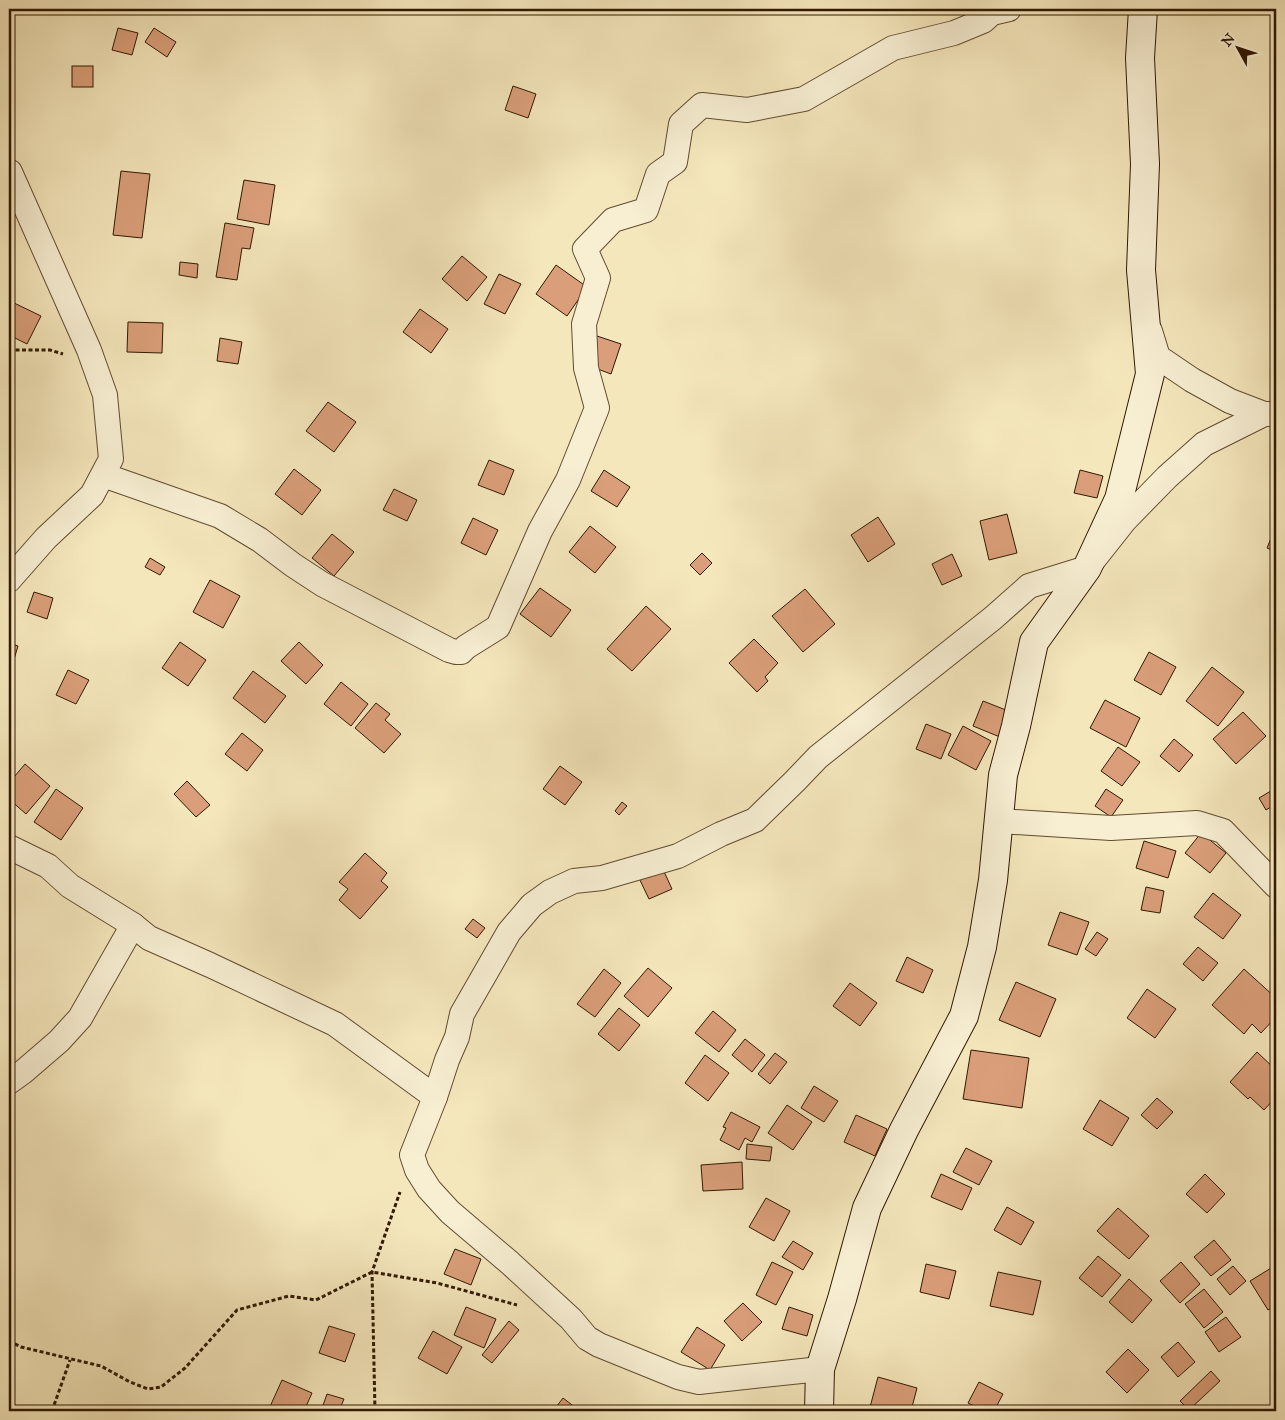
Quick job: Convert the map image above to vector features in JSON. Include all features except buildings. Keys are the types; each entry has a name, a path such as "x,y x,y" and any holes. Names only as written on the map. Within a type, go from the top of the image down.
{"street":[{"path":"103,475 220,516 260,540 322,584 449,650 461,652 498,627 540,531 568,480 597,408 586,368 584,324 598,278 585,250 613,220 646,210 658,174 675,162 681,124 702,106 747,110 804,99 892,48 954,33 983,21 992,13 1009,9"},
{"path":"820,1369 700,1382 678,1377 587,1338 570,1319 510,1263 450,1212 428,1189 417,1170 412,1155 457,1038 462,1014 510,932 532,905 550,892 574,881 602,878 678,856 721,834 755,820 818,757 993,618 1029,586 1087,568 1119,499 1150,374 1141,270 1145,164 1140,58 1143,9"},
{"path":"9,580 46,538 92,495 111,459 105,395 89,350 10,172"},
{"path":"1146,320 1158,357 1192,380 1230,400 1270,414"},
{"path":"820,1411 820,1369 842,1300 867,1208 904,1130 964,1016 982,948 993,880 1003,774 1016,726 1034,642 1087,568 1125,520 1167,477 1204,444 1270,414"},
{"path":"999,821 1110,828 1197,823 1223,831 1276,886"},
{"path":"9,847 48,866 70,886 133,925 149,938 334,1024 435,1097"},
{"path":"9,1082 59,1041 80,1018 133,925"}],"path":[{"path":"9,350 50,350 66,355"},
{"path":"375,1411 372,1272 412,1155"},
{"path":"9,1341 21,1347 101,1366 130,1382 148,1389 161,1387 185,1368 237,1310 289,1296 316,1300 372,1272 437,1283 523,1306"},
{"path":"52,1411 70,1360"}]}
